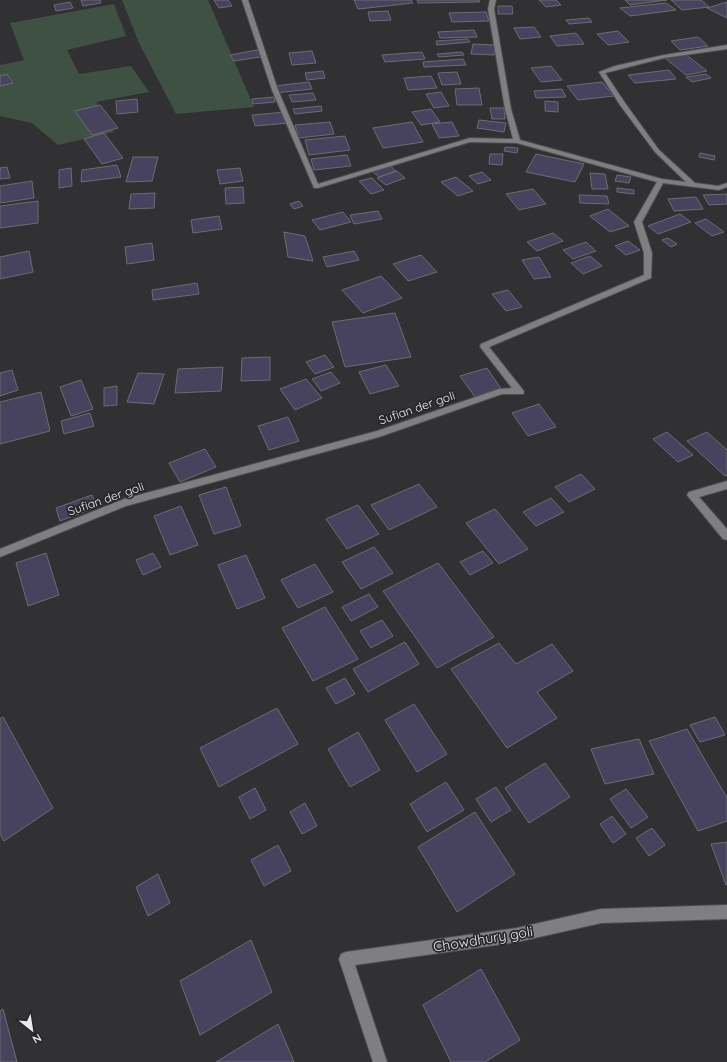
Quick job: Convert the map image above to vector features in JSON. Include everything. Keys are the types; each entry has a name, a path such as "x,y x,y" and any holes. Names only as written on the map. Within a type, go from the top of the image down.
{"street":[{"path":"246,0 276,90 316,186 470,140 517,141 561,152 660,181 719,188 727,185"},
{"path":"493,0 491,9 501,69 511,124 517,141"},
{"path":"693,185 657,151 622,104 602,72 644,60 702,49 727,47"},
{"name":"Sufian der goli","path":"0,553 124,503 379,434 502,391 520,392 484,346 648,276 648,253 638,222 660,181"},
{"path":"727,485 692,495 727,536"},
{"name":"Chowdhury goli","path":"380,1062 346,959 517,935 601,916 727,912"}],"green space":[{"path":"122,0 208,0 254,107 176,114 139,43"},
{"path":"114,4 126,36 67,50 79,74 131,66 149,92 96,102 114,132 58,145 32,123 0,116 0,65 24,60 10,23"}],"building":[{"path":"81,0 100,0 101,3 83,6"},
{"path":"214,0 228,0 232,6 219,8"},
{"path":"354,0 411,0 413,3 358,9"},
{"path":"417,0 479,0 480,2 418,3"},
{"path":"539,0 556,0 561,5 546,7"},
{"path":"625,0 667,0 630,5"},
{"path":"671,0 701,0 709,7 682,10"},
{"path":"70,2 73,8 56,11 54,5"},
{"path":"727,2 727,18 707,8"},
{"path":"666,3 676,10 630,16 620,8"},
{"path":"498,6 512,6 513,14 498,14"},
{"path":"388,11 391,20 370,21 368,12"},
{"path":"486,12 489,21 452,22 449,13"},
{"path":"589,18 592,22 569,24 566,20"},
{"path":"534,27 541,37 520,39 514,28"},
{"path":"474,30 477,37 440,38 438,32"},
{"path":"618,31 629,42 608,45 597,34"},
{"path":"576,33 584,44 557,46 550,36"},
{"path":"698,37 708,46 680,50 671,41"},
{"path":"468,39 470,42 437,45 436,41"},
{"path":"473,44 495,45 494,55 471,54"},
{"path":"262,49 266,56 234,61 230,55"},
{"path":"312,51 316,63 292,65 289,53"},
{"path":"422,52 425,59 385,62 382,55"},
{"path":"462,52 464,55 439,57 437,54"},
{"path":"685,54 707,71 686,75 665,58"},
{"path":"463,59 466,65 424,67 423,62"},
{"path":"551,66 562,80 541,82 531,68"},
{"path":"669,70 676,79 635,83 628,75"},
{"path":"323,71 325,78 307,80 305,73"},
{"path":"457,72 461,84 442,85 438,73"},
{"path":"7,74 13,83 0,86 0,76"},
{"path":"706,74 711,78 692,82 686,77"},
{"path":"431,76 437,88 408,90 404,78"},
{"path":"309,82 312,89 276,93 274,86"},
{"path":"602,82 614,96 578,100 567,86"},
{"path":"479,88 482,105 457,105 455,89"},
{"path":"562,89 566,97 536,98 534,91"},
{"path":"441,92 449,106 434,108 426,94"},
{"path":"313,93 316,100 292,102 289,95"},
{"path":"274,97 275,102 253,104 252,99"},
{"path":"137,99 138,112 117,114 116,101"},
{"path":"545,101 558,102 558,112 545,111"},
{"path":"100,105 118,128 92,135 75,111"},
{"path":"321,106 322,111 295,114 293,109"},
{"path":"490,108 504,108 505,119 492,119"},
{"path":"431,109 440,122 421,125 412,112"},
{"path":"286,112 289,123 255,126 252,115"},
{"path":"479,120 506,123 504,132 477,128"},
{"path":"330,122 334,134 299,138 295,125"},
{"path":"412,122 423,142 383,148 373,128"},
{"path":"452,122 459,136 439,138 432,124"},
{"path":"104,133 123,158 102,164 84,139"},
{"path":"345,136 350,150 309,155 305,140"},
{"path":"505,147 518,148 517,153 504,151"},
{"path":"700,153 715,156 714,160 699,157"},
{"path":"490,154 503,154 502,165 489,164"},
{"path":"536,154 584,164 575,182 526,172"},
{"path":"347,155 351,166 314,170 311,159"},
{"path":"133,157 158,157 152,181 126,182"},
{"path":"117,165 121,177 81,182 82,170"},
{"path":"389,165 396,171 379,177 372,171"},
{"path":"7,167 10,178 0,179 0,168"},
{"path":"71,168 72,186 59,188 59,170"},
{"path":"240,168 243,181 220,184 217,170"},
{"path":"397,171 405,178 386,185 377,178"},
{"path":"482,172 491,180 478,184 469,176"},
{"path":"590,173 605,174 608,189 592,189"},
{"path":"617,175 631,177 629,183 615,181"},
{"path":"456,177 473,191 458,196 441,182"},
{"path":"372,178 384,190 371,194 359,181"},
{"path":"32,181 34,198 0,203 0,186"},
{"path":"243,187 244,203 226,204 225,188"},
{"path":"617,188 634,190 634,194 617,192"},
{"path":"533,189 546,204 519,210 506,194"},
{"path":"155,193 154,208 129,209 131,194"},
{"path":"727,194 727,204 709,205 703,195"},
{"path":"579,195 607,196 609,204 580,203"},
{"path":"696,197 703,209 674,211 668,199"},
{"path":"38,201 38,223 0,228 0,206"},
{"path":"299,201 303,206 294,209 290,204"},
{"path":"608,209 629,226 610,232 590,216"},
{"path":"378,211 382,219 354,224 350,215"},
{"path":"343,212 351,222 320,230 312,220"},
{"path":"680,214 691,222 658,234 648,226"},
{"path":"219,216 222,229 193,233 191,220"},
{"path":"706,219 724,232 712,236 695,223"},
{"path":"284,232 305,236 313,261 288,257"},
{"path":"553,233 563,241 537,251 527,242"},
{"path":"668,238 677,244 671,247 662,240"},
{"path":"628,241 640,250 626,255 615,246"},
{"path":"586,242 596,251 573,259 563,250"},
{"path":"152,243 154,260 127,264 125,247"},
{"path":"29,251 33,272 0,279 0,257"},
{"path":"354,251 359,260 327,267 323,257"},
{"path":"421,255 437,272 408,281 393,264"},
{"path":"590,256 602,266 583,274 571,263"},
{"path":"539,257 551,277 534,279 522,260"},
{"path":"381,276 402,298 363,313 342,290"},
{"path":"197,283 199,294 153,300 152,290"},
{"path":"508,290 522,307 506,311 492,294"},
{"path":"395,313 411,357 345,367 332,322"},
{"path":"325,355 334,367 315,374 306,362"},
{"path":"270,357 270,380 241,381 242,358"},
{"path":"386,365 399,386 370,394 359,372"},
{"path":"223,367 221,391 175,393 178,369"},
{"path":"487,368 502,390 475,397 460,376"},
{"path":"12,370 18,390 0,396 0,373"},
{"path":"331,372 340,383 321,391 312,379"},
{"path":"138,373 164,374 154,404 127,402"},
{"path":"306,379 322,398 295,410 280,389"},
{"path":"81,380 93,409 71,416 60,387"},
{"path":"117,386 117,405 104,406 104,388"},
{"path":"41,392 50,431 0,444 0,402"},
{"path":"539,404 556,427 528,436 512,413"},
{"path":"90,413 94,426 64,434 61,421"},
{"path":"288,417 299,441 269,450 258,426"},
{"path":"667,432 693,455 678,462 653,439"},
{"path":"707,432 727,450 727,475 725,476 687,441"},
{"path":"205,449 216,467 180,482 169,463"},
{"path":"581,474 595,489 569,502 555,487"},
{"path":"419,484 437,507 389,530 371,505"},
{"path":"226,487 241,526 214,534 199,495"},
{"path":"92,495 97,507 60,521 56,508"},
{"path":"551,498 564,512 536,526 523,512"},
{"path":"358,505 379,534 347,549 326,519"},
{"path":"181,506 198,545 170,555 154,516"},
{"path":"495,509 528,549 499,564 466,523"},
{"path":"374,547 393,573 361,589 342,562"},
{"path":"483,551 493,563 470,575 460,562"},
{"path":"46,553 59,595 28,606 16,563"},
{"path":"153,553 161,567 143,575 136,560"},
{"path":"246,555 265,598 237,609 218,565"},
{"path":"438,563 494,637 437,668 383,591"},
{"path":"315,564 333,592 298,608 281,580"},
{"path":"369,594 378,607 351,621 342,607"},
{"path":"325,607 358,659 313,681 282,628"},
{"path":"382,620 393,636 371,648 360,631"},
{"path":"405,642 419,664 368,692 353,669"},
{"path":"499,643 516,664 552,644 573,671 537,692 557,718 507,748 451,669"},
{"path":"345,678 355,694 336,704 326,688"},
{"path":"414,704 447,754 417,772 385,720"},
{"path":"277,708 298,744 219,787 200,748"},
{"path":"3,717 53,808 4,841 0,834 0,719"},
{"path":"715,717 725,735 700,742 690,725"},
{"path":"687,729 727,798 727,821 698,831 649,741"},
{"path":"358,732 380,770 350,787 328,749"},
{"path":"639,739 654,774 605,784 591,749"},
{"path":"545,763 570,797 529,823 505,788"},
{"path":"446,782 464,810 427,832 410,804"},
{"path":"496,787 511,810 491,822 476,799"},
{"path":"255,788 266,810 250,819 239,797"},
{"path":"626,789 648,817 631,828 610,799"},
{"path":"305,803 317,826 302,834 290,812"},
{"path":"475,812 515,874 457,912 418,847"},
{"path":"612,816 626,834 613,843 600,824"},
{"path":"652,828 665,845 649,856 636,838"},
{"path":"727,842 727,885 726,885 711,844"},
{"path":"278,845 291,871 264,886 251,860"},
{"path":"158,874 170,903 148,916 136,887"},
{"path":"251,940 272,992 200,1035 180,981"},
{"path":"481,969 520,1040 485,1062 451,1062 423,1005"},
{"path":"3,1009 17,1062 0,1062 0,1011"},
{"path":"278,1024 294,1062 216,1062"}]}
